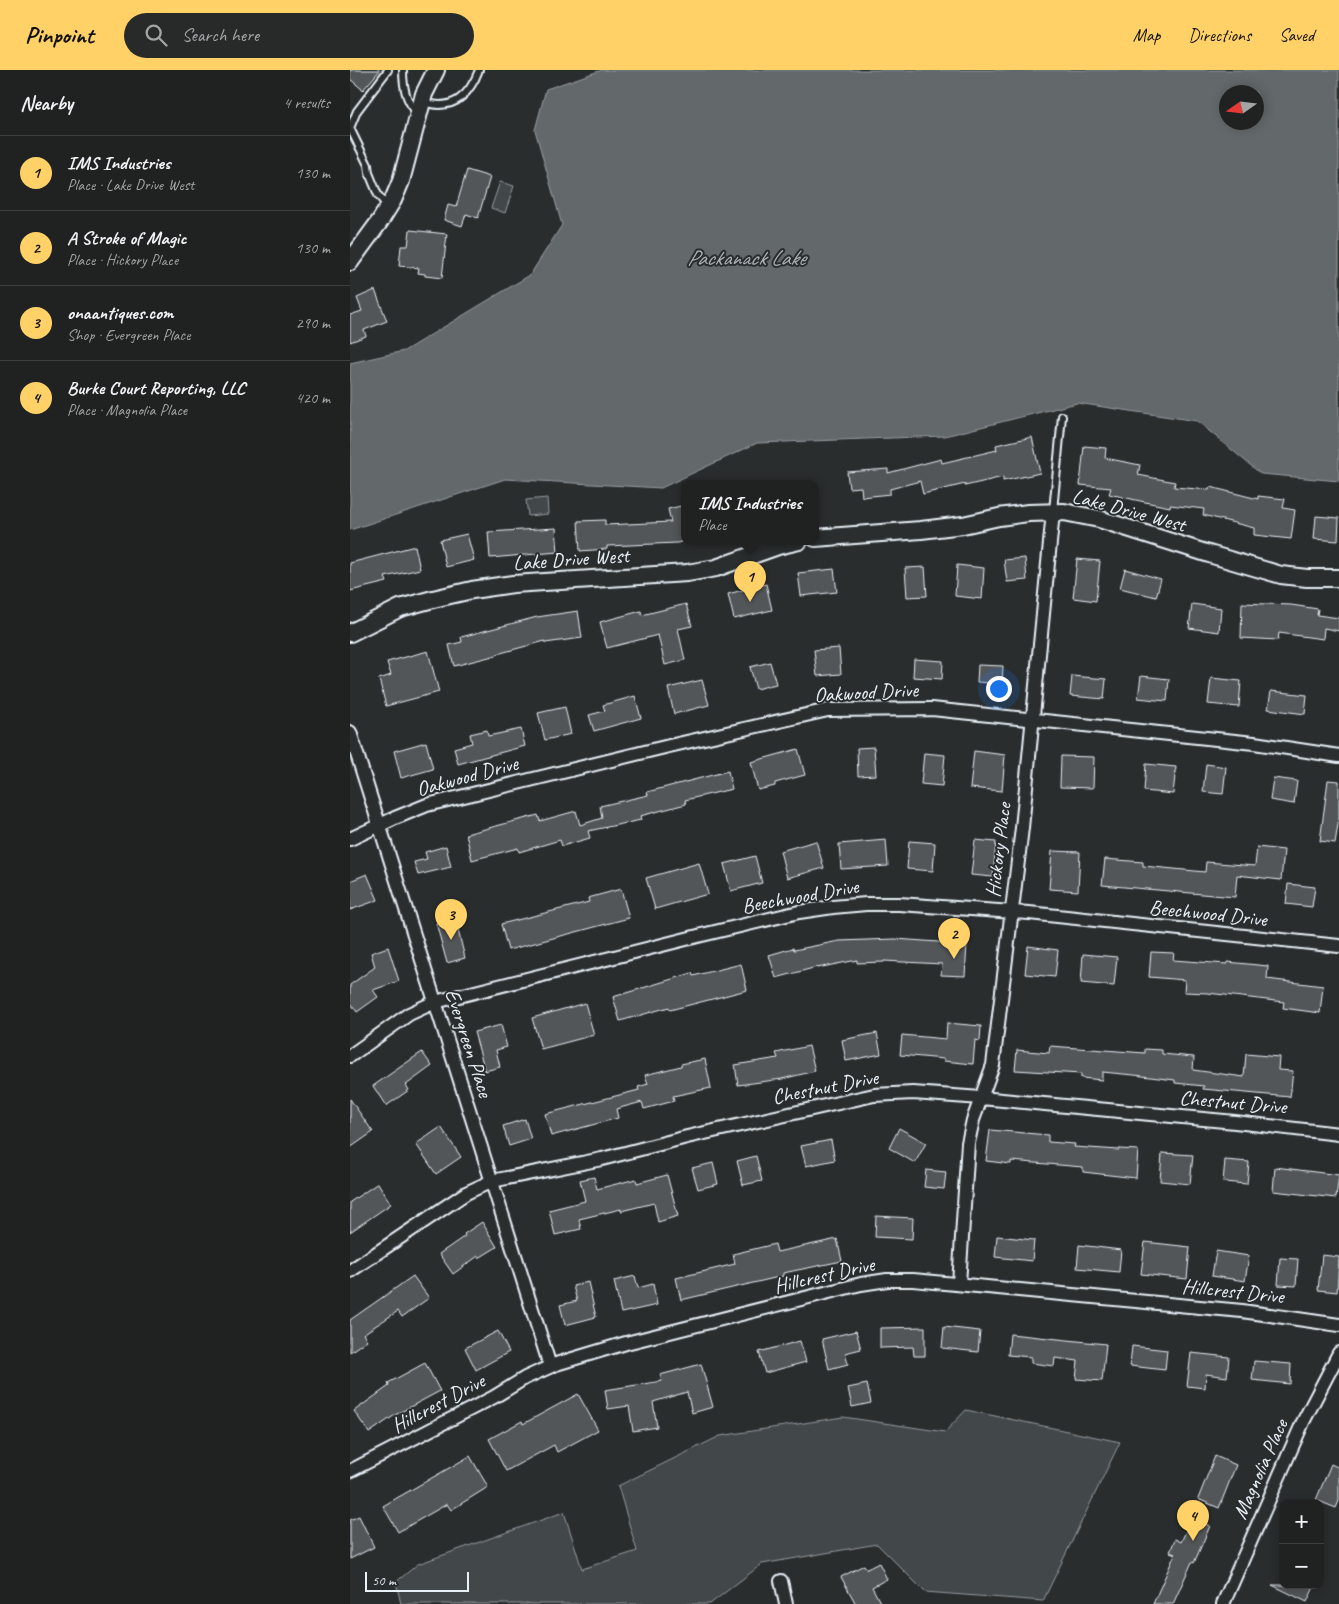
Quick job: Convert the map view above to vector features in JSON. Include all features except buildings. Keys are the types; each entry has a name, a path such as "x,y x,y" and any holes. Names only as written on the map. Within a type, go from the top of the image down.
{"street":[{"path":"350,262 388,207 401,181 424,94 436,70"},
{"name":"Hickory Place","path":"958,1284 968,1143 972,1120 994,1065 1053,512"},
{"name":"Lake Drive West","path":"819,538 921,530 1028,513 1064,512 1099,519 1281,575 1307,578 1339,578"},
{"name":"Lake Drive West","path":"350,633 400,608 472,590 513,584 687,573 716,568 782,545"},
{"name":"Oakwood Drive","path":"350,838 428,805 668,746 828,710 932,709 1254,743 1339,756"},
{"name":"Evergreen Place","path":"350,732 550,1366"},
{"name":"Beechwood Drive","path":"350,1056 410,1014 435,1002 710,933 799,912 832,907 899,904 1011,912 1339,946"},
{"name":"Chestnut Drive","path":"350,1271 466,1192 492,1182 602,1159 687,1137 874,1095 913,1093 981,1098 1235,1122 1339,1134"},
{"name":"Hillcrest Drive","path":"350,1471 550,1366 626,1343 861,1284 887,1280 958,1284 1242,1311 1339,1325"},
{"name":"Magnolia Place","path":"1223,1604 1303,1422 1339,1353"},
{"path":"781,1581 786,1604"}],"lane":[{"path":"388,70 357,111 350,128 368,165 368,173 378,195 388,207"},
{"path":"403,70 406,96 410,107 420,108 450,104 461,99 474,85 479,70"},
{"name":"Hickory Place","path":"1053,512 1062,416"}],"shaded area":[{"path":"500,182 514,186 505,213 491,208"},
{"path":"547,498 548,514 528,516 526,500"},
{"path":"966,1410 1120,1442 1043,1601 925,1592 877,1544 762,1564 710,1604 401,1604 396,1582 418,1564 564,1512 582,1569 637,1551 618,1486 720,1436 843,1417 945,1432"}],"water":[{"name":"Packanack Lake","path":"602,70 1339,70 1339,481 1261,474 1197,421 1077,403 945,436 757,443 661,488 505,479 350,530 350,363 404,351 530,275 562,225 535,130 546,89"}],"place":[{"name":"IMS Industries","path":"750,602"},
{"name":"onaantiques.com","path":"451,940"},
{"name":"A Stroke of Magic","path":"954,959"},
{"name":"Burke Court Reporting, LLC","path":"1193,1541"}]}
